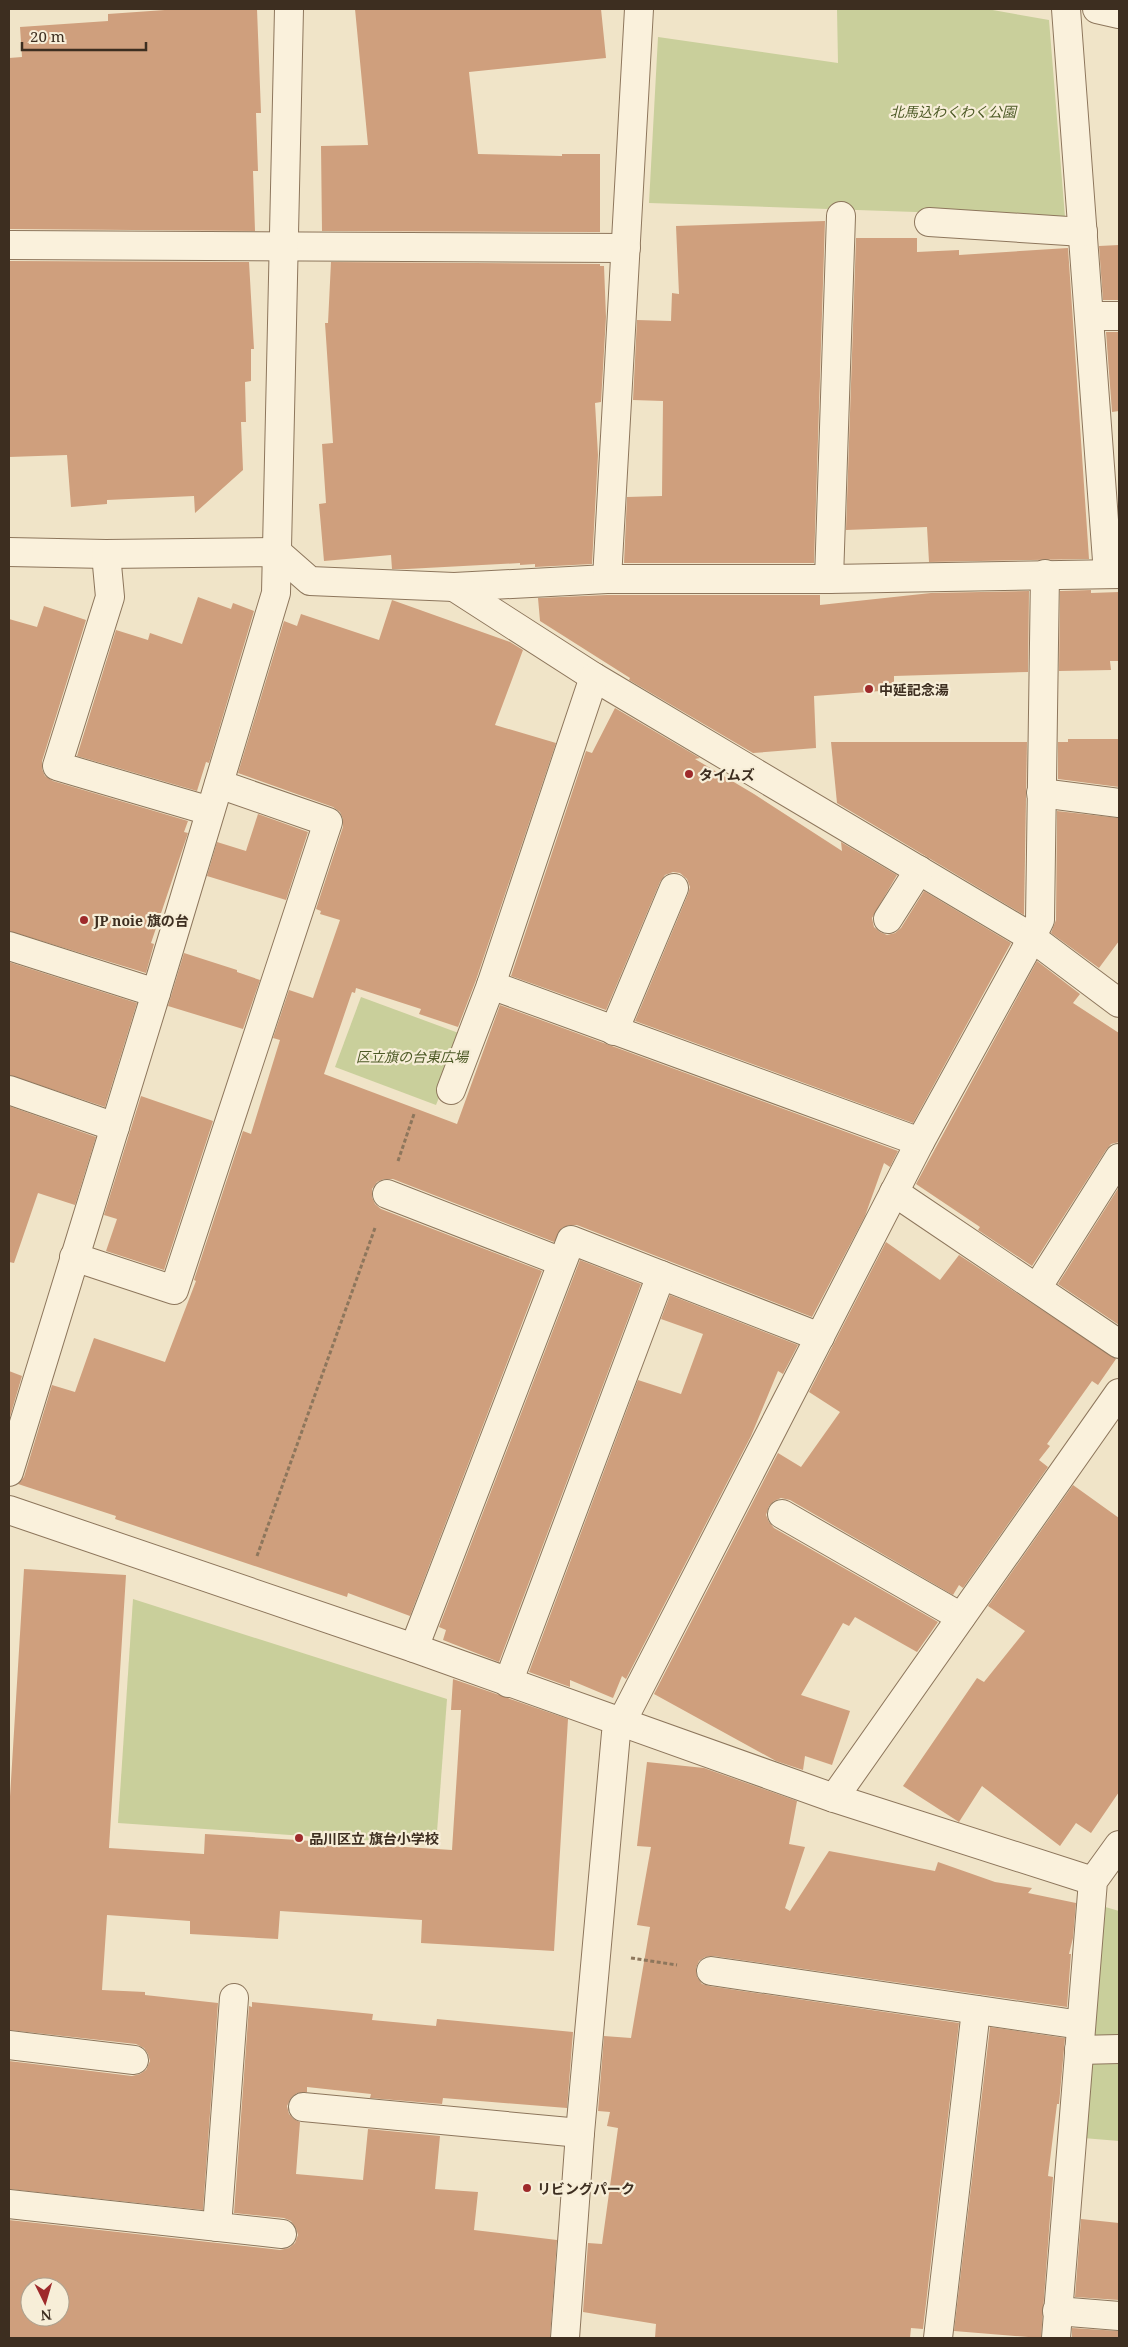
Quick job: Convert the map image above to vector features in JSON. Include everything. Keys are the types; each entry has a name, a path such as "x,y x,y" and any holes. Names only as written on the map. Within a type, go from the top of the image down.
{"street":[{"path":"9,1472 22,1422 115,1127 276,593 289,9"},
{"path":"606,579 639,9"},
{"path":"9,552 106,554 277,552 310,581 454,587 606,579 829,579 1114,574 1090,316 1066,9"},
{"path":"1096,9 1119,14"},
{"path":"829,579 841,216"},
{"path":"929,222 1083,232"},
{"path":"9,245 626,248"},
{"path":"1090,316 1119,316"},
{"path":"106,554 110,596 57,766 210,811"},
{"path":"565,2338 580,2133 616,1733 920,1142 1024,953 1040,920 1045,574"},
{"path":"454,587 594,677 1031,937 1119,1004"},
{"path":"451,1090 491,985 594,677"},
{"path":"74,1257 174,1290 328,822 219,784"},
{"path":"1041,793 1119,803"},
{"path":"888,919 918,870"},
{"path":"614,1030 674,888"},
{"path":"9,946 156,993"},
{"path":"491,985 920,1142"},
{"path":"9,1090 115,1127"},
{"path":"1037,1288 1119,1158"},
{"path":"894,1192 1119,1344"},
{"path":"387,1194 562,1262"},
{"path":"414,1648 570,1240 820,1337"},
{"path":"508,1683 661,1275"},
{"path":"834,1798 1119,1392"},
{"path":"9,1510 414,1648 834,1798 1093,1881"},
{"path":"782,1514 961,1617"},
{"path":"1056,2338 1093,1881 1119,1846"},
{"path":"711,1971 976,2010 1119,2049"},
{"path":"217,2227 234,1998"},
{"path":"938,2338 976,2010"},
{"path":"9,2045 134,2060"},
{"path":"303,2107 580,2133"},
{"path":"9,2204 282,2234"},
{"path":"1057,2311 1119,2316"}],"path":[{"path":"245,1590 414,1114"},
{"path":"596,1952 711,1971"}],"green space":[{"name":"北馬込わくわく公園","path":"837,9 987,9 1049,20 1065,217 649,203 658,37 838,63"},
{"name":"区立旗の台東広場","path":"361,997 464,1035 436,1105 335,1067"},
{"path":"133,1599 447,1699 436,1845 118,1823"},
{"path":"1102,1906 1119,1911 1119,2141 1083,2138"}],"building":[{"path":"179,9 257,9 261,113 256,113 258,171 253,171 255,231 9,229 9,58 22,57 20,27 108,21 108,14"},
{"path":"355,9 601,9 606,58 469,72 478,154 562,156 562,154 600,154 600,232 322,231 321,146 368,145"},
{"path":"825,221 814,563 624,563 627,497 662,496 663,401 633,400 637,320 671,321 672,293 679,294 676,226"},
{"path":"856,238 917,238 917,252 959,250 959,255 1068,248 1089,559 929,562 927,527 846,530"},
{"path":"1119,245 1119,300 1103,300 1099,246"},
{"path":"9,261 249,262 254,349 251,349 251,381 245,382 246,422 241,422 243,470 195,513 194,496 107,500 107,504 71,507 67,455 9,457"},
{"path":"331,262 600,264 600,266 604,266 606,317 601,402 595,403 598,455 592,564 535,567 535,564 520,565 520,563 392,569 391,555 324,561 319,504 326,503 322,444 333,443 325,323 328,323"},
{"path":"1106,332 1119,332 1119,411 1112,412"},
{"path":"1091,590 1091,593 1119,592 1119,661 1110,661 1111,670 1059,671 1060,591"},
{"path":"1029,591 1028,672 894,676 894,690 814,696 816,748 753,753 629,680 630,678 540,621 538,598 607,595 820,595 820,605 931,593"},
{"path":"198,597 231,609 233,603 254,611 209,763 206,762 197,791 77,756 116,630 148,640 150,633 182,644"},
{"path":"392,600 510,642 523,650 495,725 556,743 476,980 458,1027 419,1014 421,1009 356,988 355,993 352,992 324,1074 457,1124 500,1005 898,1151 890,1167 884,1163 865,1216 812,1317 577,1225 569,1225 562,1228 554,1242 393,1179 384,1179 377,1182 372,1189 372,1197 375,1204 381,1209 542,1271 410,1616 348,1593 347,1597 115,1519 116,1516 18,1484 24,1477 52,1385 75,1392 94,1338 165,1362 196,1281 194,1280 243,1131 251,1134 280,1040 273,1038 289,990 313,998 340,920 320,914 321,911 316,909 343,827 343,819 340,812 333,807 238,773 284,621 297,626 301,614 379,640"},
{"path":"44,606 86,620 42,761 42,769 45,776 53,781 188,821 184,832 188,833 151,943 154,944 146,973 9,931 9,619 37,627"},
{"path":"615,708 700,758 695,759 754,794 842,851 841,842 897,875 872,918 874,927 880,932 887,935 895,933 901,928 924,891 1011,943 913,1123 635,1021 688,894 690,887 687,879 680,873 673,872 665,875 660,882 606,1010 511,976 586,751 592,753"},
{"path":"1068,739 1119,739 1119,787 1058,779 1058,742 1068,742"},
{"path":"831,742 1027,742 1024,915 837,803"},
{"path":"1057,811 1119,818 1119,941 1099,968 1051,933 1056,920"},
{"path":"258,814 308,832 286,900 207,876 217,842 246,851"},
{"path":"184,953 237,970 237,972 260,980 243,1029 168,1006"},
{"path":"1037,961 1080,994 1073,1003 1119,1033 1119,1142 1111,1144 1106,1150 1032,1266 978,1230 980,1227 916,1184"},
{"path":"9,962 137,1003 105,1107 9,1075"},
{"path":"141,1096 213,1121 164,1270 106,1251 117,1219 104,1215"},
{"path":"9,1106 96,1137 75,1205 38,1193 14,1263 9,1262"},
{"path":"1119,1187 1119,1325 1058,1284"},
{"path":"886,1242 940,1280 959,1255 1116,1359 1098,1385 1092,1381 1047,1444 1050,1446 1039,1460 1048,1467 963,1588 959,1585 953,1595 790,1500 781,1498 769,1506 766,1515 774,1528 938,1622 917,1652 855,1617 849,1626 843,1623 801,1695 850,1711 832,1765 805,1756 803,1770 776,1761 654,1694 778,1453 801,1467 840,1412 809,1392"},
{"path":"580,1260 641,1284 499,1662 443,1640 446,1630 439,1627"},
{"path":"670,1295 798,1345 783,1374 778,1371 751,1436 626,1679 622,1676 613,1698 570,1680 570,1687 529,1672 638,1380 681,1394 703,1334 661,1319"},
{"path":"9,1371 22,1376 9,1420"},
{"path":"1073,1485 1119,1518 1119,1792 1091,1833 1076,1823 1060,1846 982,1786 959,1822 903,1786 977,1678 984,1682 1025,1631 988,1606"},
{"path":"24,1569 126,1575 109,1848 204,1854 205,1834 452,1850 461,1710 451,1710 453,1679 568,1719 554,1951 421,1943 422,1920 280,1911 278,1939 190,1934 190,1921 107,1915 102,1990 145,1992 145,1995 218,2003 203,2210 9,2189 9,2061 132,2076 146,2070 150,2061 144,2048 136,2044 9,2030 9,1813"},
{"path":"647,1762 704,1768 797,1801 789,1844 805,1847 785,1908 790,1911 829,1851 935,1871 938,1862 995,1882 1032,1888 1028,1893 1076,1903 1073,1938 1069,1954 1071,1954 1067,2007 713,1956 705,1957 699,1961 696,1968 697,1977 702,1984 709,1986 959,2023 923,2329 911,2328 910,2338 655,2338 656,2324 583,2312 588,2243 602,2244 618,2128 607,2126 610,2112 598,2111 604,2036 631,2038 650,1927 637,1925 651,1847 637,1846"},
{"path":"252,2002 373,2014 372,2020 436,2026 437,2019 573,2032 567,2108 443,2098 442,2104 370,2098 371,2094 307,2087 307,2092 297,2093 291,2098 287,2106 289,2114 300,2122 296,2174 363,2180 368,2129 440,2136 435,2189 478,2192 474,2230 557,2240 550,2338 9,2338 9,2220 280,2250 289,2248 295,2243 298,2235 291,2221 284,2218 234,2213 249,2006 252,2007"},
{"path":"990,2027 1065,2038 1059,2104 1057,2104 1048,2176 1053,2177 1041,2338 954,2331"},
{"path":"1081,2219 1119,2223 1119,2300 1075,2297"},
{"path":"1072,2328 1119,2331 1119,2338 1072,2338"}],"place":[{"name":"中延記念湯","path":"869,689"},
{"name":"タイムズ","path":"689,774"},
{"name":"JP noie 旗の台","path":"84,920"},
{"name":"品川区立 旗台小学校","path":"299,1838"},
{"name":"リビングパーク","path":"527,2188"}]}
